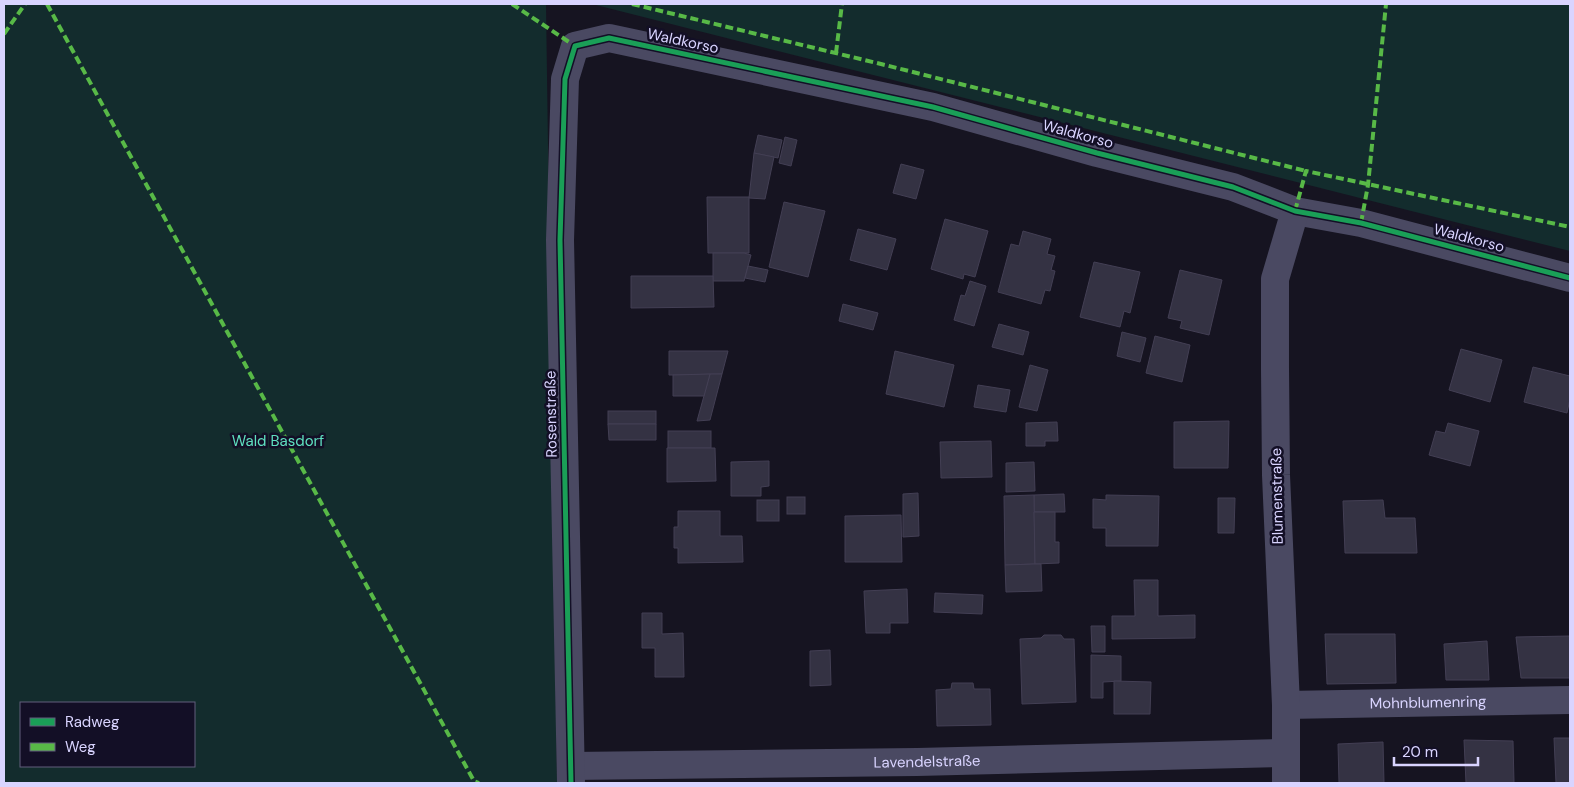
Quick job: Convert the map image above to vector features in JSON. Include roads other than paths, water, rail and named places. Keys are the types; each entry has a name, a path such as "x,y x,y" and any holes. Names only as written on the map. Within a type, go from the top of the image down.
{"street":[{"name":"Waldkorso","path":"575,46 609,38 933,107 1097,153 1233,187 1295,211 1361,223 1570,278"},
{"name":"Rosenstraße","path":"571,775 560,240 565,79 575,46"},
{"name":"Blumenstraße","path":"1286,783 1286,705 1276,475 1275,279 1295,211"},
{"name":"Mohnblumenring","path":"1286,705 1570,700"},
{"name":"Lavendelstraße","path":"571,775 917,762 1285,753"}],"park label":[{"name":"Wald Basdorf","path":"278,441"}]}
